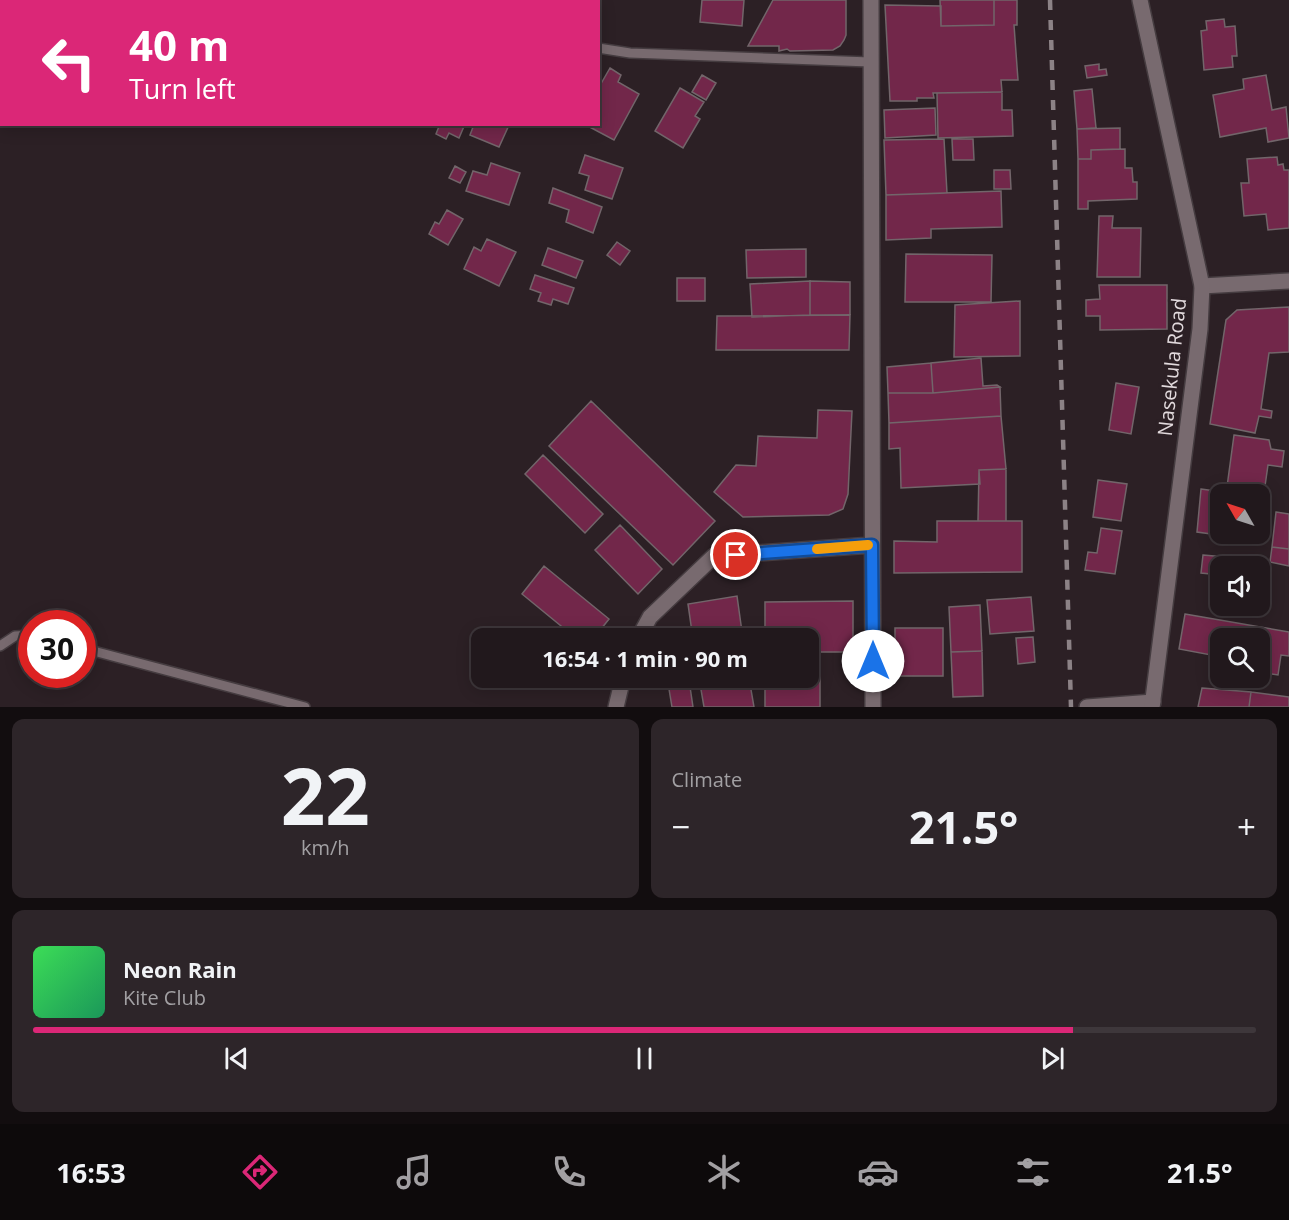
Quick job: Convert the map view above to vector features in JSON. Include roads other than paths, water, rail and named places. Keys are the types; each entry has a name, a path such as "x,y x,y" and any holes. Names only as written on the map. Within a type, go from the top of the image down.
{"street":[{"path":"871,0 873,707"},
{"name":"Nasekula Road","path":"1140,0 1202,286 1200,329 1153,705"},
{"path":"1202,286 1289,281"},
{"path":"644,628 650,617 714,556 872,545"},
{"path":"616,707 621,688"},
{"path":"1087,707 1153,705"}],"lane":[{"path":"600,48 630,53 870,62"},
{"path":"0,646 18,636"},
{"path":"96,652 305,707"}],"railway":[{"path":"1050,0 1071,707"}]}
